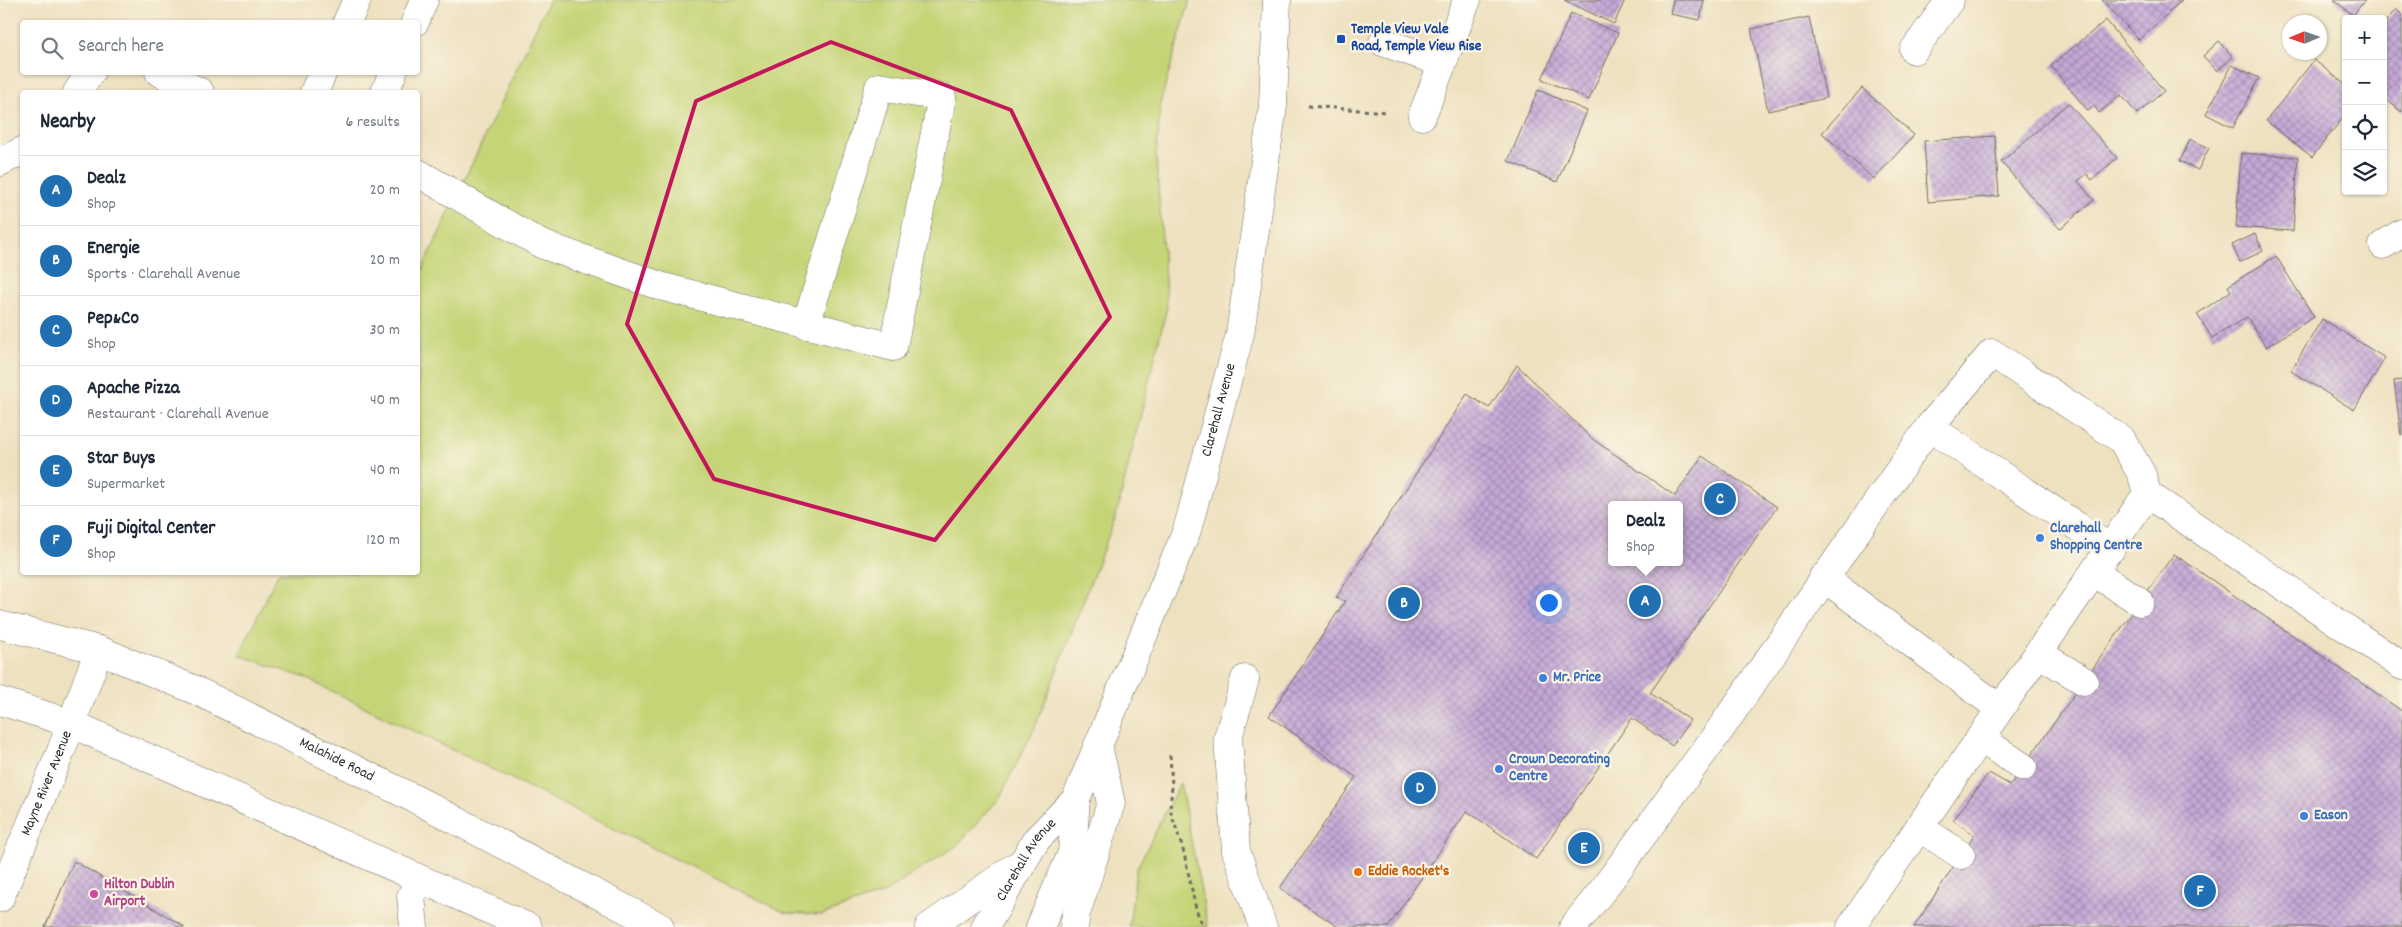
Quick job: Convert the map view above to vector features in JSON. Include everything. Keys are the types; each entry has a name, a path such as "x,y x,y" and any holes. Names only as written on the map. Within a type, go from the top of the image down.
{"main road":[{"path":"348,20 357,0"},
{"path":"416,20 424,0"},
{"name":"Clarehall Avenue","path":"1040,927 1072,853 1076,799 1184,539 1240,334 1274,106 1277,0"},
{"path":"1422,116 1468,0"},
{"path":"1914,50 1950,0"},
{"path":"1382,42 1443,63"},
{"path":"78,90 89,75"},
{"path":"165,75 196,90"},
{"path":"315,90 322,75"},
{"path":"386,90 392,75"},
{"path":"420,174 541,244 660,286 893,347 942,97 879,87 806,324"},
{"path":"0,162 20,152"},
{"path":"1573,927 1605,887 1717,734 1823,577 1875,507 1929,426 1992,353 2122,440 2142,475 2147,494 2402,666"},
{"path":"1929,426 2111,549"},
{"path":"1861,923 1919,827 2147,494"},
{"path":"2094,572 2140,602"},
{"path":"1823,577 1999,708"},
{"name":"Malahide Road","path":"0,624 99,650 195,690 417,800 660,927"},
{"name":"Mayne River Avenue","path":"0,898 61,751 99,650"},
{"path":"2038,652 2084,681"},
{"path":"1245,679 1228,738 1235,841 1236,851 1264,927"},
{"path":"0,701 70,723 528,927"},
{"path":"1980,738 2023,767"},
{"path":"1074,927 1076,914 1111,803 1098,745"},
{"name":"Clarehall Avenue","path":"985,927 1036,840 1076,799"},
{"path":"1919,827 1962,855"},
{"path":"929,927 965,904 1025,858"},
{"path":"414,927 411,896 422,880"}],"path":[{"path":"1274,106 1296,105 1422,116"},
{"path":"1170,756 1172,786 1170,809 1184,853 1196,909 1204,927"}],"highlighted area":[{"path":"831,42 1011,110 1110,317 935,540 714,479 627,324 696,101"}],"green space":[{"path":"549,0 1190,0 1161,100 1156,157 1167,307 1116,516 1036,725 999,799 956,846 884,893 822,915 786,913 305,678 239,655 277,575 420,575 420,274"},
{"path":"1180,783 1208,927 1129,927 1136,870"}],"building":[{"path":"1564,0 1625,0 1614,24"},
{"path":"1673,0 1704,0 1700,20 1670,14"},
{"path":"2102,0 2182,0 2139,40"},
{"path":"2334,0 2365,0 2353,15"},
{"path":"2396,9 2402,15 2402,112 2387,100 2387,20"},
{"path":"1571,13 1618,33 1589,100 1542,79"},
{"path":"1809,17 1826,98 1768,111 1751,29"},
{"path":"2106,20 2164,91 2137,114 2121,95 2099,113 2094,106 2088,111 2051,66"},
{"path":"2219,41 2233,57 2217,71 2203,56"},
{"path":"2314,60 2342,82 2342,119 2312,157 2266,121"},
{"path":"2232,65 2259,78 2233,128 2206,114"},
{"path":"1862,88 1914,135 1874,179 1822,133"},
{"path":"1538,90 1587,111 1557,182 1508,161"},
{"path":"2068,103 2117,158 2092,180 2087,174 2078,181 2094,200 2060,229 2001,162"},
{"path":"1995,136 1999,196 1928,202 1924,141"},
{"path":"2190,139 2209,148 2198,170 2180,161"},
{"path":"2241,153 2298,157 2293,231 2236,227"},
{"path":"2255,234 2263,251 2240,262 2232,245"},
{"path":"2276,256 2314,317 2266,347 2247,317 2212,338 2197,314 2231,291 2228,286"},
{"path":"2322,319 2385,358 2354,410 2291,371"},
{"path":"1517,365 1591,438 1675,496 1702,456 1777,507 1650,693 1690,720 1672,746 1632,718 1536,859 1467,811 1388,927 1338,927 1280,888 1356,777 1269,716 1345,601 1336,598 1467,394 1489,408"},
{"path":"2402,380 2402,435 2401,435 2394,381"},
{"path":"2174,554 2402,711 2402,927 1914,927 1974,835 1953,820 1989,773 2010,785"},
{"name":"Hilton Dublin Airport","path":"74,861 185,927 45,927"}],"place":[{"name":"Temple View Vale Road, Temple View Rise","path":"1341,39"},
{"name":"Pep&Co","path":"1720,499"},
{"name":"Clarehall Shopping Centre","path":"2040,538"},
{"name":"Dealz","path":"1645,601"},
{"name":"Energie","path":"1404,603"},
{"name":"Mr. Price","path":"1543,678"},
{"name":"Crown Decorating Centre","path":"1499,769"},
{"name":"Apache Pizza","path":"1420,788"},
{"name":"Eason","path":"2304,816"},
{"name":"Star Buys","path":"1584,848"},
{"name":"Eddie Rocket's","path":"1358,872"},
{"name":"Fuji Digital Center","path":"2200,891"},
{"name":"Hilton Dublin Airport","path":"94,894"}]}
